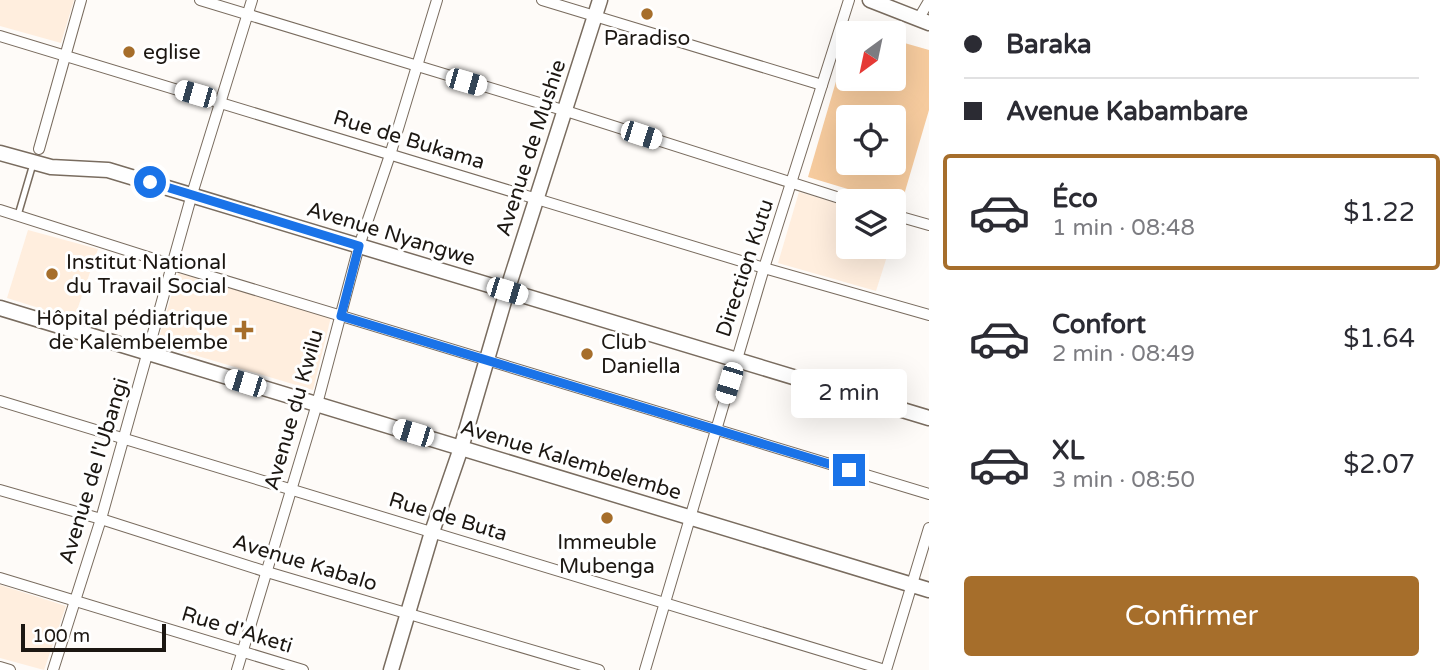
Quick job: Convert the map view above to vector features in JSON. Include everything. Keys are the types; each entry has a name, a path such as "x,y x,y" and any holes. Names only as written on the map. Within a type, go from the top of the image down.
{"street":[{"path":"39,149 82,0"},
{"path":"200,0 566,111 836,197"},
{"name":"Avenue de l'Ubangi","path":"52,670 102,519 192,194 252,0"},
{"name":"Avenue du Kwilu","path":"237,670 317,404 359,246 390,155 436,0"},
{"path":"542,0 822,85"},
{"name":"Avenue de Mushie","path":"391,670 507,291 600,0"},
{"name":"Direction Kutu","path":"645,670 764,268 849,0"},
{"path":"870,0 924,21 929,1"},
{"name":"Rue de Bukama","path":"0,36 764,268 929,315"},
{"name":"Avenue Nyangwe","path":"0,153 51,167 108,170 929,418"},
{"path":"0,210 929,494"},
{"path":"906,218 929,225"},
{"name":"Avenue Kalembelembe","path":"0,308 929,590"},
{"name":"Rue de Buta","path":"0,401 885,670"},
{"name":"Avenue Kabalo","path":"0,490 599,670"},
{"path":"885,670 929,528"},
{"name":"Rue d'Aketi","path":"0,578 303,670"},
{"path":"0,667 10,670"}],"lane":[{"path":"18,215 33,164"}],"shaded area":[{"path":"0,0 74,0 61,43 0,26"},
{"path":"906,43 929,50 929,110 906,189 848,189 808,177 836,81 836,91 906,91"},
{"path":"799,192 836,203 836,259 886,259 876,291 778,263"},
{"name":"Institut National du Travail Social","path":"28,230 98,249 74,319 7,298"},
{"name":"Hôpital pédiatrique de Kalembelembe","path":"178,273 331,317 313,390 157,344"},
{"path":"0,585 66,606 44,670 0,658"}],"place":[{"name":"Paradiso","path":"647,14"},
{"name":"eglise","path":"129,52"},
{"name":"Institut National du Travail Social","path":"52,274"},
{"name":"Hôpital pédiatrique de Kalembelembe","path":"244,330"},
{"name":"Club Daniella","path":"587,354"},
{"name":"Immeuble Mubenga","path":"607,518"}],"route":[{"path":"150,182 359,246 341,316 849,470"}]}
